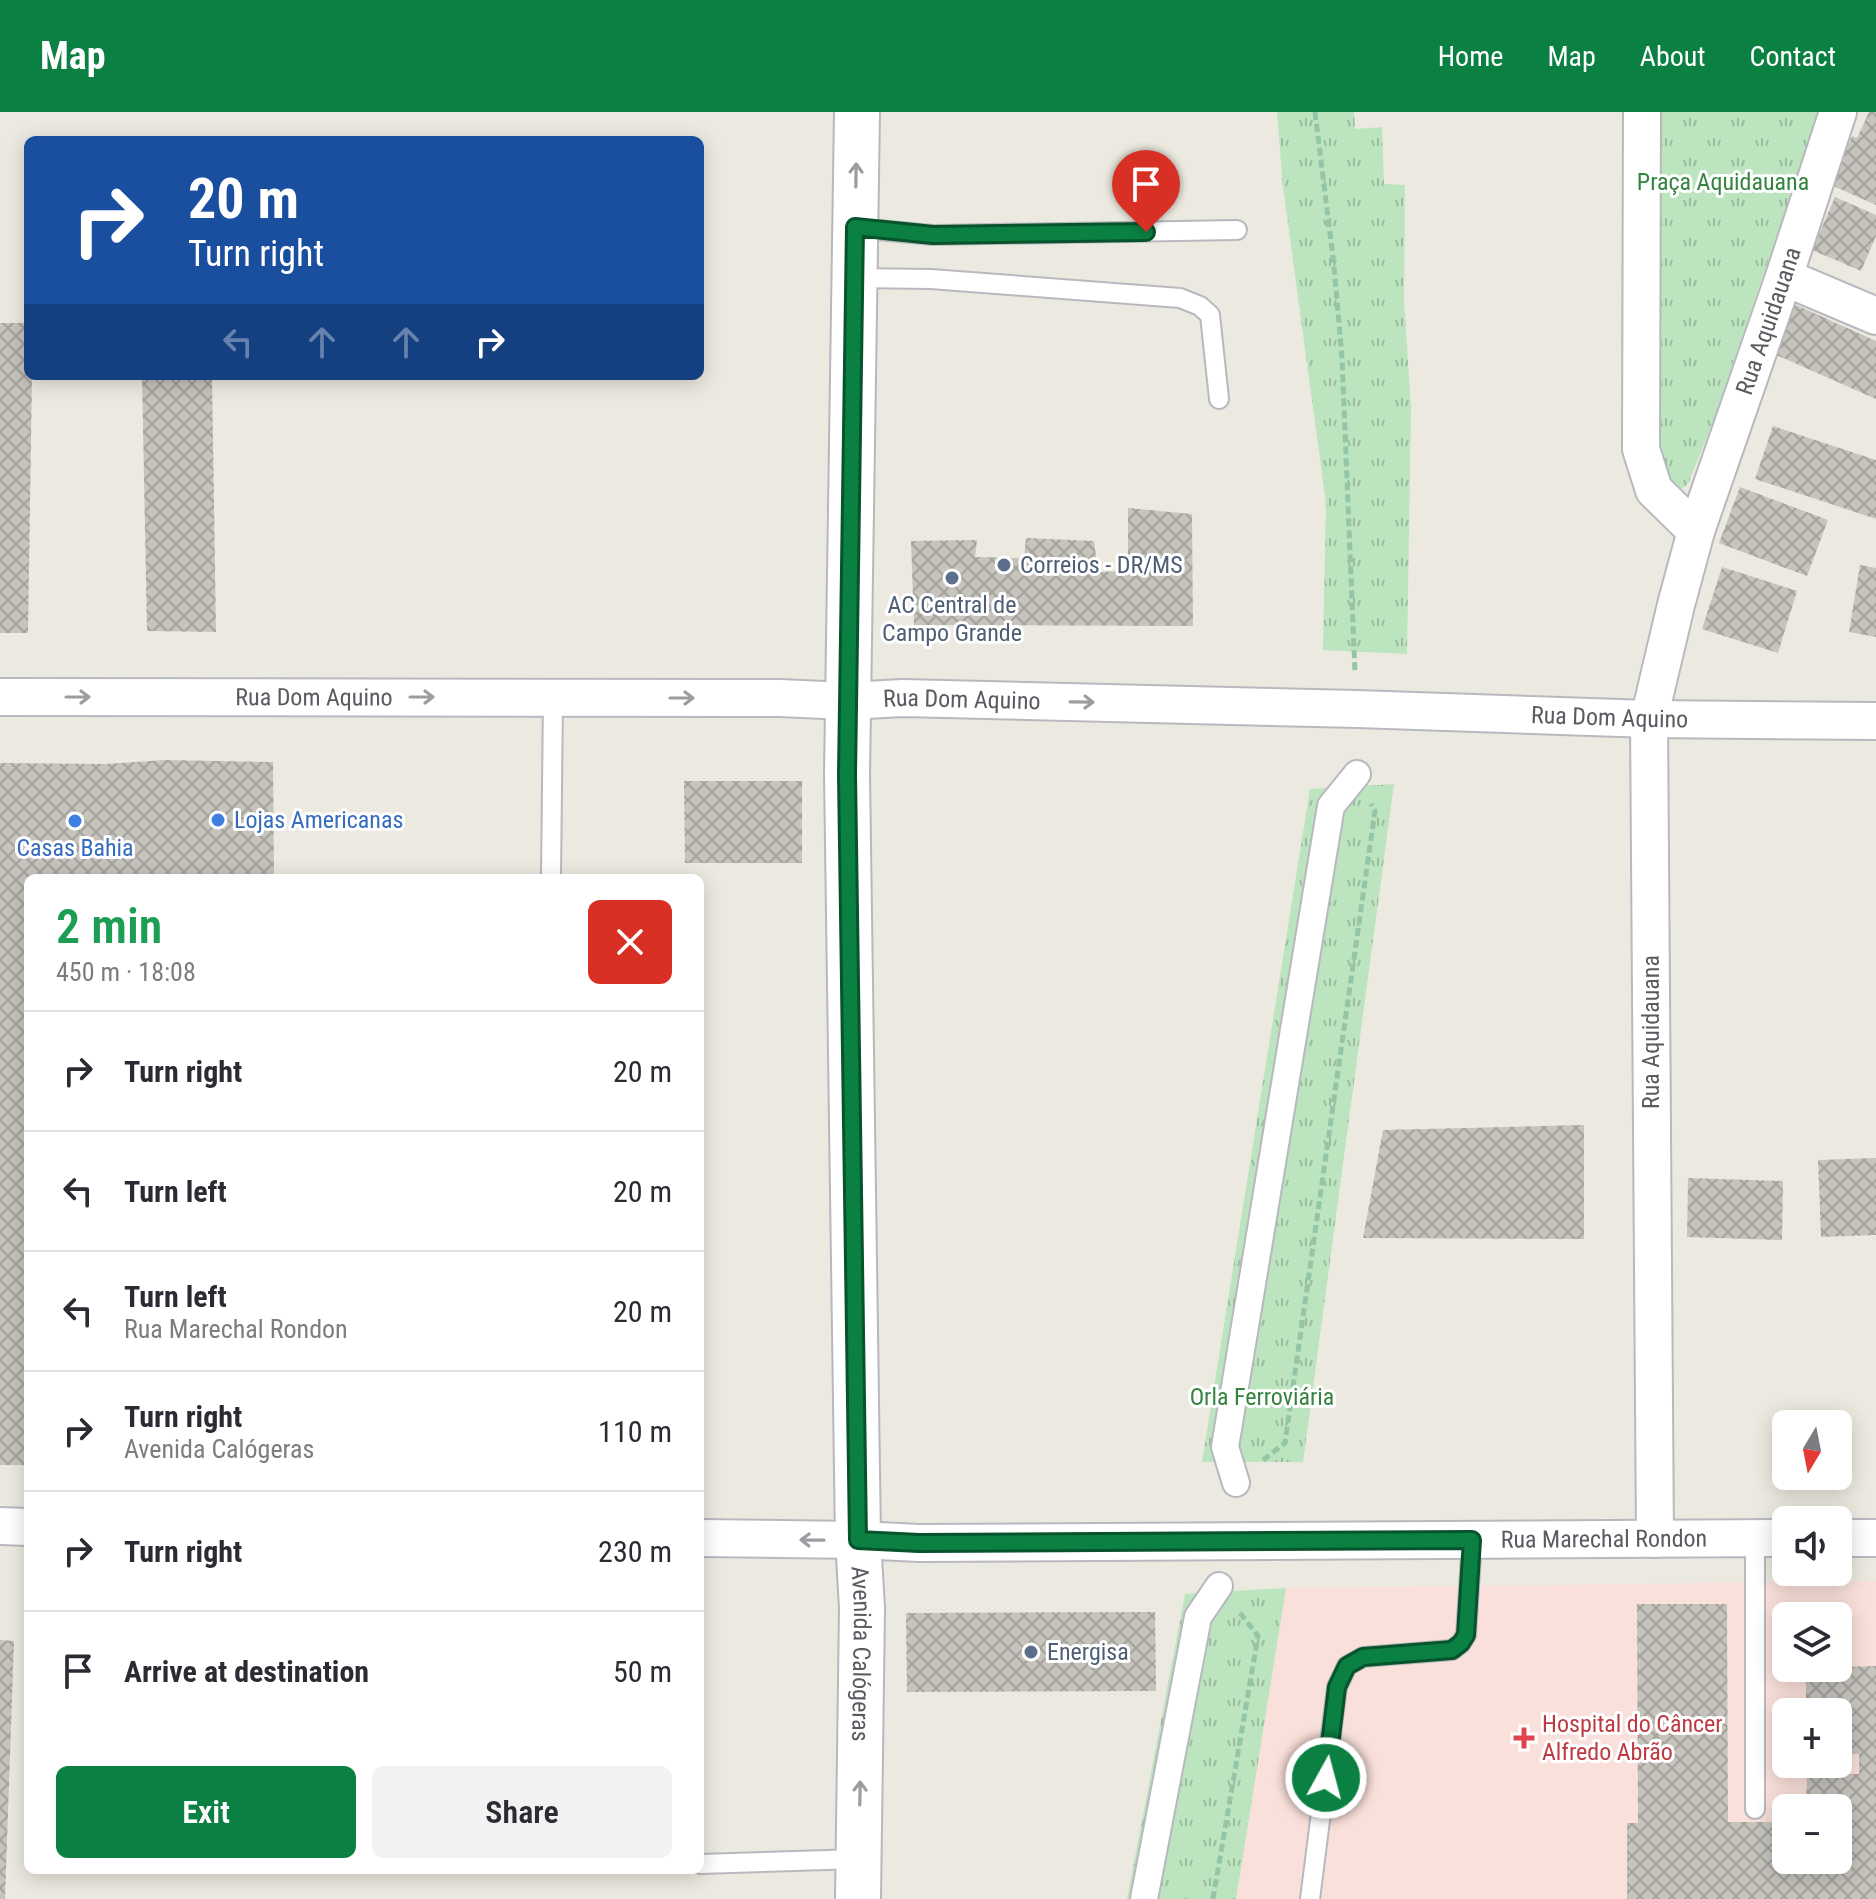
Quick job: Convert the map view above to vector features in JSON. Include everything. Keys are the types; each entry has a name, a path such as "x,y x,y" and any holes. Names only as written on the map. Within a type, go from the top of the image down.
{"main road":[{"name":"Avenida Calógeras","path":"857,112 847,701 858,1540 862,1608 859,1879"}],"street":[{"path":"1642,112 1641,449 1654,490 1696,531"},
{"name":"Rua Aquidauana","path":"1655,1539 1649,719 1696,531 1838,112"},
{"path":"1784,277 1876,316"},
{"name":"Rua Dom Aquino","path":"0,697 780,698 847,701 903,698 1649,719 1876,721"},
{"path":"1236,1483 1225,1447 1331,806 1357,774"},
{"path":"0,1526 24,1527"},
{"name":"Rua Marechal Rondon","path":"704,1538 935,1543 1771,1538"},
{"path":"1852,1538 1876,1538"},
{"path":"1144,1899 1198,1617 1219,1586"}],"lane":[{"path":"855,227 933,235 1237,230"},
{"path":"854,278 931,279 1180,298 1200,306 1210,315 1219,399"},
{"path":"551,874 553,698"},
{"path":"1755,1809 1771,1538"},
{"path":"1310,1899 1337,1687 1347,1666 1363,1657 1452,1650 1461,1643 1466,1635 1472,1540"},
{"path":"704,1864 859,1879"}],"path":[{"path":"1315,112 1342,358 1357,709"},
{"path":"1236,1483 1285,1443 1375,811 1357,774"},
{"path":"1213,1899 1258,1636 1219,1586"}],"shaded area":[{"name":"Hospital do Câncer Alfredo Abrão","path":"1852,1581 1876,1581 1876,1899 1236,1899 1286,1588 1772,1582 1772,1586 1852,1586"}],"green space":[{"path":"1277,112 1354,112 1355,129 1382,127 1384,184 1405,185 1404,300 1411,408 1407,654 1323,650 1326,503 1283,187"},
{"name":"Praça Aquidauana","path":"1654,112 1819,112 1713,422 1688,484 1673,494 1660,489"},
{"name":"Orla Ferroviária","path":"1394,784 1303,1462 1202,1462 1310,789"},
{"path":"1286,1588 1236,1899 1127,1899 1185,1594"}],"building":[{"path":"1869,112 1876,112 1876,205 1831,185 1852,136 1857,138"},
{"path":"1835,197 1876,215 1876,236 1861,271 1812,250"},
{"path":"1794,304 1876,341 1876,399 1772,353"},
{"path":"0,323 24,323 24,380 32,380 28,633 0,633"},
{"path":"142,380 212,380 216,632 147,631"},
{"path":"1773,426 1876,460 1876,519 1755,479"},
{"path":"1740,487 1828,520 1807,576 1719,543"},
{"name":"Correios - DR/MS","path":"1128,508 1192,514 1193,626 914,625 911,541 977,540 975,557 1024,558 1026,538 1094,541 1098,572 1128,571"},
{"path":"1860,565 1876,568 1876,637 1849,632"},
{"path":"1722,567 1797,591 1778,653 1702,629"},
{"path":"165,760 273,762 274,874 24,874 24,1465 0,1465 0,763 105,764"},
{"path":"684,781 802,781 802,863 685,863"},
{"path":"1584,1125 1584,1239 1363,1238 1383,1130"},
{"path":"1876,1158 1876,1235 1821,1237 1818,1160"},
{"path":"1688,1178 1783,1181 1782,1240 1687,1237"},
{"path":"1637,1604 1727,1604 1728,1822 1772,1822 1772,1874 1852,1874 1852,1794 1806,1794 1807,1778 1852,1778 1852,1774 1859,1774 1859,1754 1852,1754 1852,1698 1806,1698 1806,1682 1852,1682 1852,1667 1876,1666 1876,1899 1627,1899 1627,1823 1638,1823"},
{"name":"Energisa","path":"1155,1612 1156,1691 907,1692 906,1613"},
{"path":"0,1640 14,1641 5,1899 0,1899"}],"place":[{"name":"Correios - DR/MS","path":"1004,565"},
{"name":"AC Central de Campo Grande","path":"952,578"},
{"name":"Lojas Americanas","path":"218,820"},
{"name":"Casas Bahia","path":"75,821"},
{"name":"Energisa","path":"1031,1652"},
{"name":"Hospital do Câncer Alfredo Abrão","path":"1524,1738"}],"route":[{"path":"1146,232 933,235 855,227 847,774 858,1540 919,1543 1472,1540 1466,1635 1452,1650 1363,1657 1347,1666 1337,1687 1326,1778"}]}
